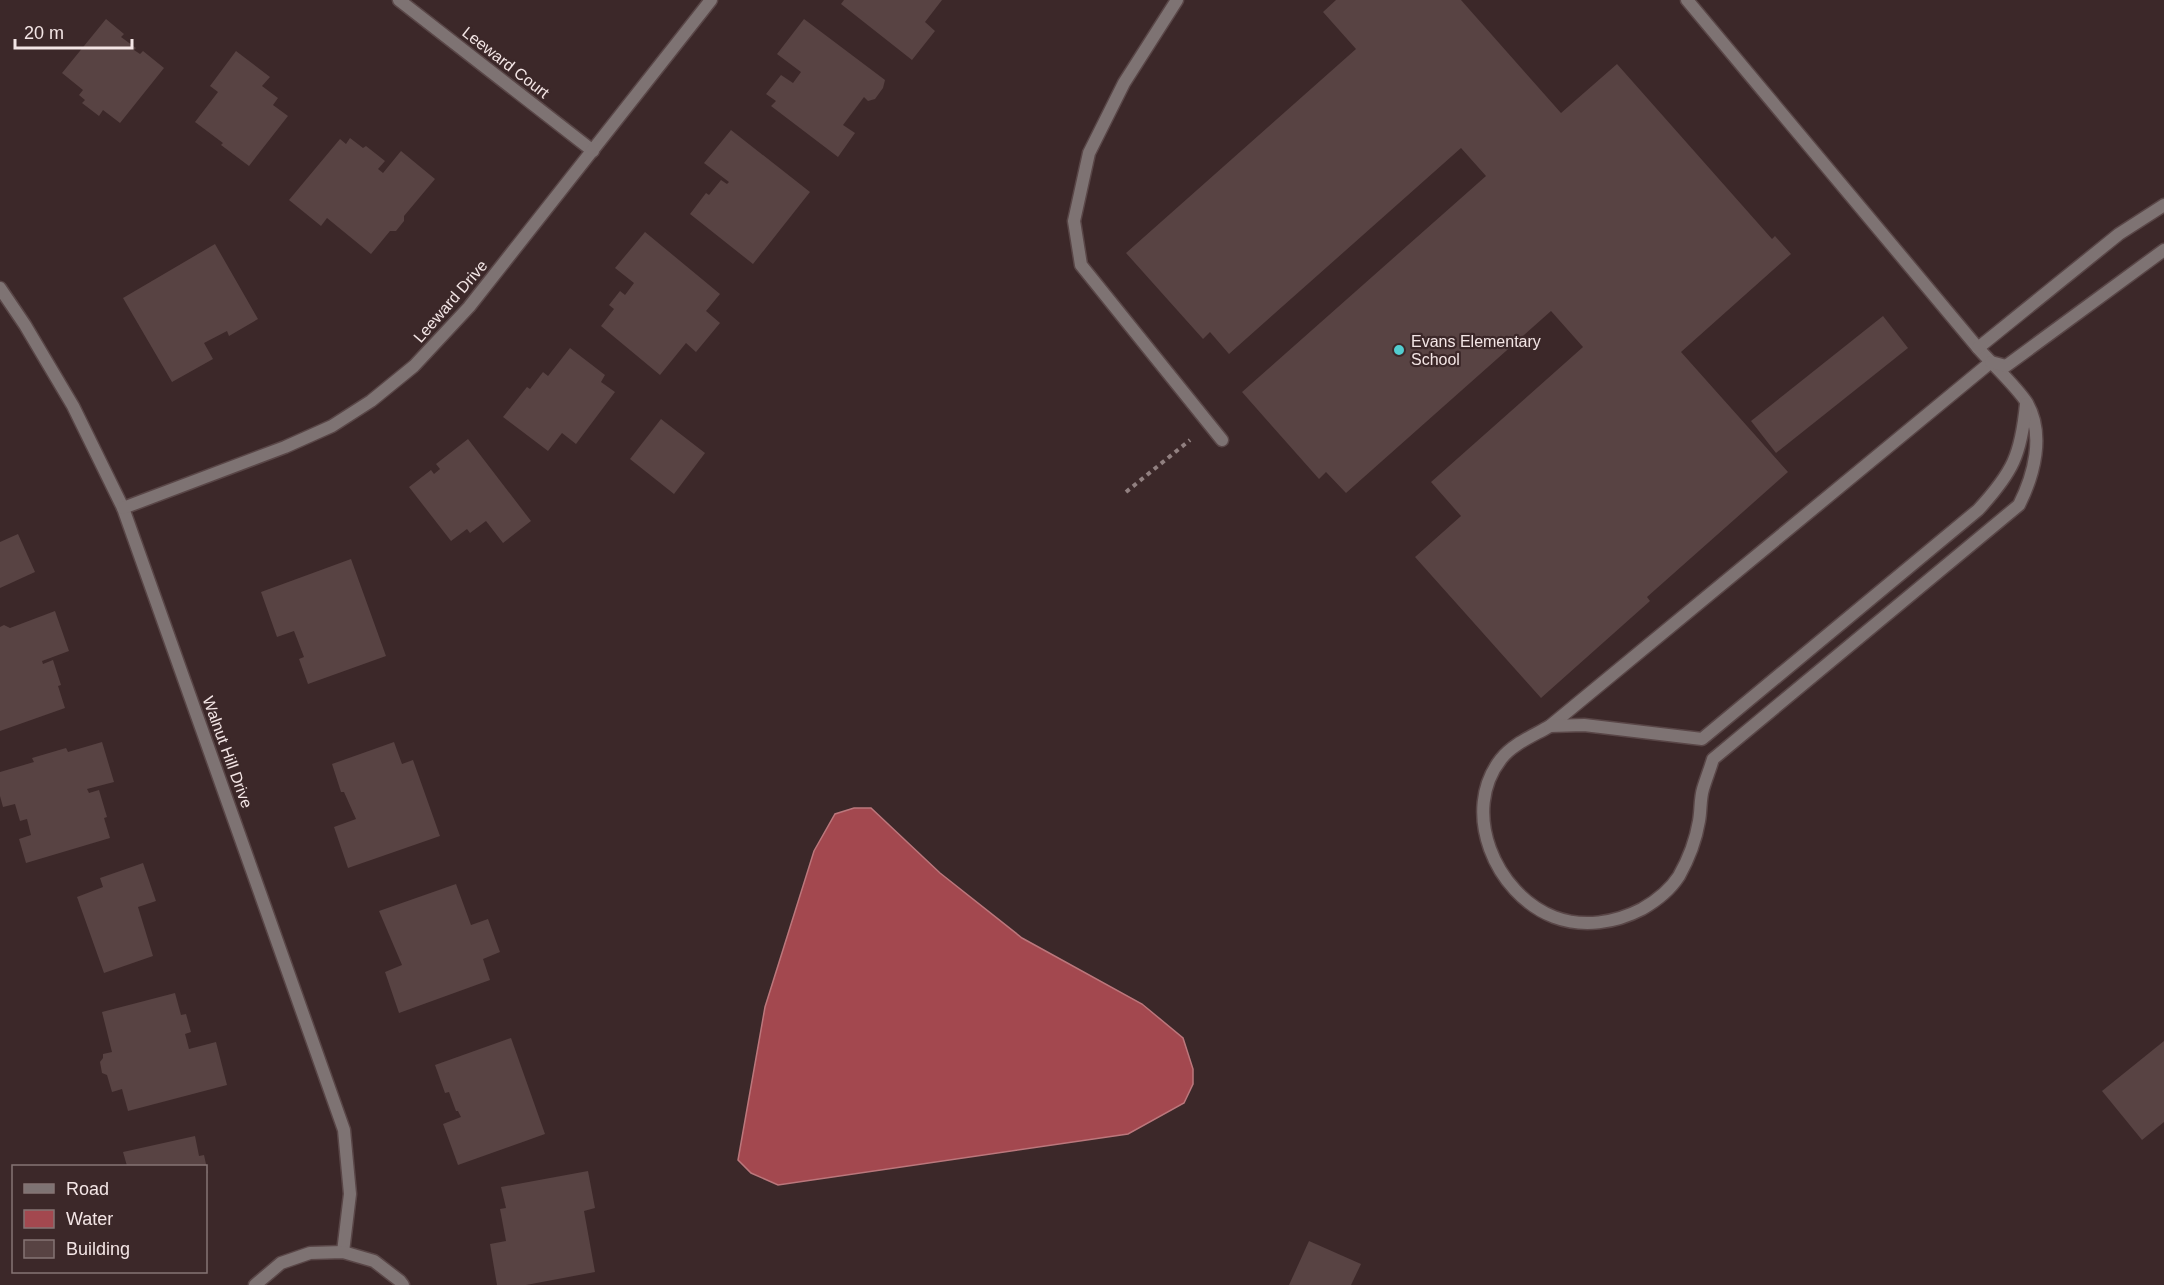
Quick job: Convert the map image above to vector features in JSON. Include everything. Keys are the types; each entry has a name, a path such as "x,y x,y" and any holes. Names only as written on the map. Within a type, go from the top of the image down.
{"street":[{"name":"Leeward Court","path":"399,0 593,150"},
{"name":"Leeward Drive","path":"123,508 285,447 332,426 371,402 414,366 469,307 711,0"},
{"path":"1177,0 1124,83 1089,153 1074,221 1081,265 1222,440"},
{"path":"1687,0 2026,403 2035,424 2036,454 2029,483 2019,505 1713,759 1702,791 1699,822 1690,853 1678,878 1657,900 1627,917 1592,923 1574,922 1552,916 1528,901 1506,878 1491,854 1484,828 1484,805 1488,780 1502,757 1524,740 1550,726 1991,362"},
{"path":"1978,348 2119,234 2164,205"},
{"path":"1991,362 2006,366 2164,250"},
{"name":"Walnut Hill Drive","path":"0,288 73,406 123,508 344,1130 350,1194 343,1252"},
{"path":"1550,726 1584,725 1702,739 1978,510 1999,488 2016,460 2023,435 2026,403"},
{"path":"255,1285 281,1263 310,1252 343,1252 374,1261 403,1285"}],"path":[{"path":"1126,492 1209,425"}],"water":[{"path":"854,808 871,808 940,873 1022,938 1142,1004 1183,1038 1193,1069 1193,1084 1184,1103 1128,1134 778,1185 751,1173 738,1160 765,1007 814,851 835,814"}],"building":[{"path":"844,0 942,0 925,22 935,31 912,60 841,4"},
{"name":"Evans Elementary School","path":"1336,0 1461,0 1561,113 1617,64 1772,239 1775,236 1791,254 1681,352 1788,472 1647,597 1650,601 1541,698 1415,557 1461,516 1431,482 1583,347 1551,311 1346,493 1326,472 1319,479 1242,392 1486,176 1461,148 1229,354 1210,332 1203,339 1126,253 1356,49 1323,12"},
{"path":"106,19 124,34 121,37 136,48 134,50 140,54 143,51 164,68 120,123 103,110 99,116 82,103 85,100 79,95 83,90 62,73"},
{"path":"804,19 885,80 883,88 875,99 868,101 864,97 843,125 855,133 838,157 771,106 776,101 766,94 781,75 793,83 801,72 777,54"},
{"path":"236,51 270,77 262,86 278,98 273,105 288,116 249,166 195,122 218,92 210,86"},
{"path":"731,130 810,192 753,264 690,214 706,193 709,195 721,180 727,184 729,182 704,163"},
{"path":"350,138 363,148 366,146 385,161 378,169 383,173 401,151 435,179 404,216 404,221 396,231 390,231 371,254 327,218 321,226 289,200 340,139 346,144"},
{"path":"645,232 720,294 706,311 720,323 696,352 686,343 660,375 601,326 614,309 609,305 620,291 625,295 634,283 615,268"},
{"path":"215,244 258,319 229,336 227,331 204,343 213,359 172,382 123,298"},
{"path":"1883,316 1908,348 1776,453 1751,421"},
{"path":"570,348 605,375 601,382 615,392 576,444 562,433 548,451 503,417 527,387 530,389 543,372 548,376"},
{"path":"661,419 705,453 674,494 630,459"},
{"path":"468,439 531,521 503,543 486,521 470,533 467,529 451,541 409,487 431,470 434,474 440,469 436,464"},
{"path":"18,534 35,572 0,588 0,542"},
{"path":"351,559 386,656 308,684 299,659 304,657 294,631 277,637 261,592"},
{"path":"55,611 69,651 42,661 43,664 53,660 65,708 0,731 0,627 4,625 10,628"},
{"path":"102,742 114,782 87,789 89,793 99,790 110,838 26,863 19,839 31,835 27,819 20,821 15,804 3,807 0,796 0,772 34,762 32,758 66,748 68,752"},
{"path":"394,742 402,764 413,760 440,836 348,868 334,827 356,819 344,792 341,792 332,764"},
{"path":"143,863 156,901 138,907 153,956 104,973 77,897 103,887 100,878"},
{"path":"456,884 471,925 488,919 500,952 483,959 490,980 399,1013 385,972 402,965 379,911"},
{"path":"175,993 181,1015 186,1014 191,1032 185,1034 189,1049 216,1042 227,1085 128,1111 122,1089 112,1092 107,1075 102,1073 100,1062 103,1054 112,1052 102,1012"},
{"path":"511,1038 545,1134 458,1165 443,1124 461,1117 456,1111 449,1092 445,1093 435,1065"},
{"path":"2164,1041 2164,1122 2142,1140 2102,1091"},
{"path":"195,1136 199,1156 204,1155 206,1165 127,1165 123,1152"},
{"path":"588,1171 595,1208 584,1211 595,1272 526,1285 497,1285 490,1244 506,1241 500,1209 506,1208 501,1187"},
{"path":"1309,1241 1361,1264 1351,1285 1289,1285"}],"place":[{"name":"Evans Elementary School","path":"1399,350"}]}
